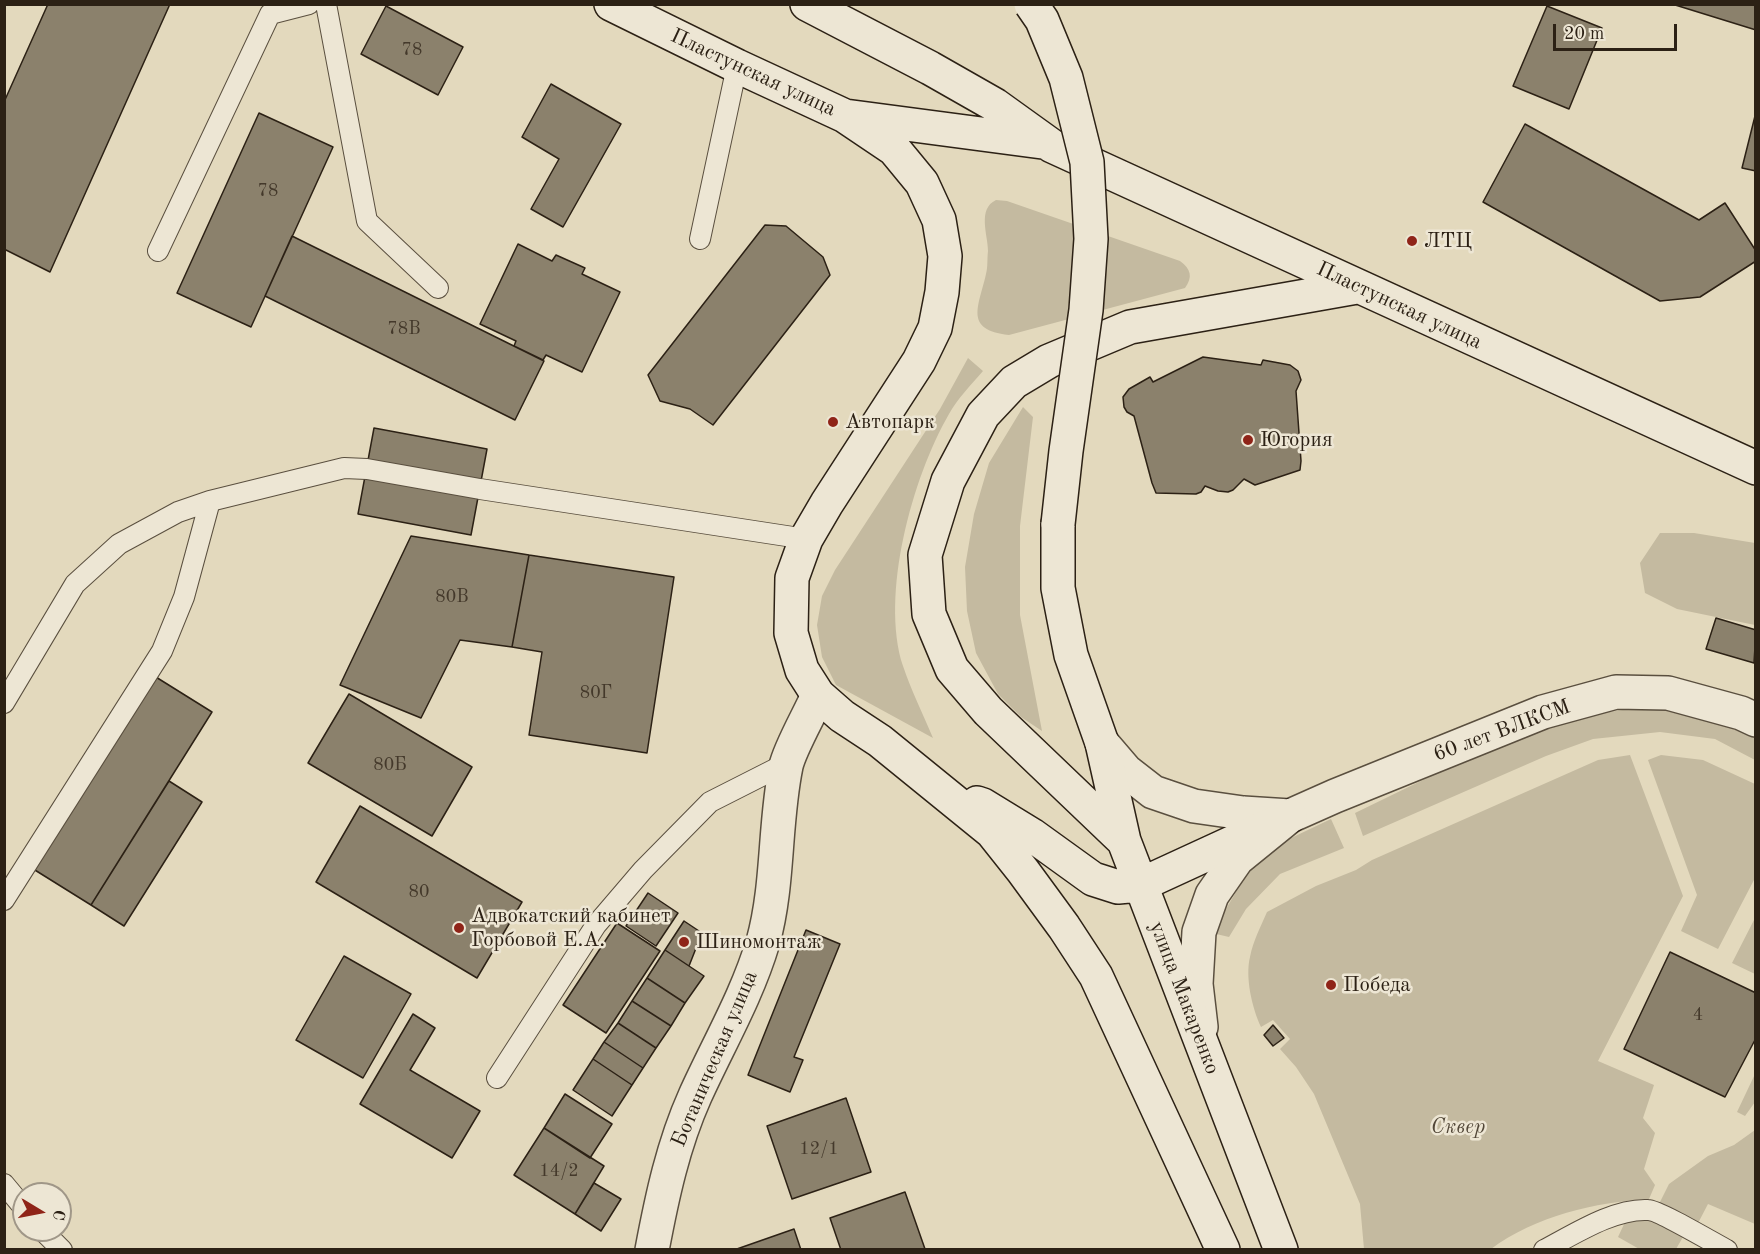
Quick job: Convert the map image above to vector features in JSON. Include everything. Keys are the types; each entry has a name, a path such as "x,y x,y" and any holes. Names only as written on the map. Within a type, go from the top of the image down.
{"street":[{"name":"Пластунская улица","path":"611,4 845,116 1044,142"},
{"name":"Пластунская улица","path":"807,4 930,68 995,105 1044,142 1755,468"},
{"name":"улица Макаренко","path":"1031,4 1042,20 1066,78 1087,162 1091,238 1086,310 1058,524 1058,588 1069,644 1102,743 1124,841 1281,1250"},
{"path":"845,116 894,149 922,183 939,220 945,256 942,292 935,328 919,361 806,539 792,578 791,633 802,670 818,695 842,716 880,741 992,832 1064,927 1096,976 1223,1250"},
{"path":"1124,841 988,711 952,669 929,614 925,555 948,481 983,415 1014,382 1049,361 1130,327 1357,287"},
{"name":"60 лет ВЛКСМ","path":"1290,816 1543,712 1616,692 1668,693 1741,713 1755,720"},
{"name":"Ботаническая улица","path":"652,1250 675,1149 695,1097 730,1028 763,943 773,902 787,763 818,695"},
{"path":"1102,743 1126,771 1153,792 1194,806 1243,813 1290,816"},
{"path":"950,796 983,805 1032,835 1093,879 1118,887 1140,885 1290,816"},
{"path":"1205,1053 1196,984 1199,932 1212,895 1237,859 1290,816"}],"lane":[{"path":"158,251 270,14 309,4"},
{"path":"326,4 367,221 438,288"},
{"path":"700,239 737,66"},
{"path":"4,703 75,584 120,544 178,512 210,501 344,468 367,469 480,489 806,539"},
{"path":"4,900 162,651 184,597 210,501"},
{"path":"497,1078 596,925 643,870 710,802 787,763"},
{"path":"1544,1250 1621,1213 1650,1210 1727,1250"}],"green space":[{"path":"996,200 1007,201 1180,261 1189,270 1189,280 1185,288 1009,335 985,328 980,322 978,306 987,271 985,216 990,204"},
{"path":"968,358 983,371 956,403 935,440 912,503 903,537 898,572 895,606 897,637 903,666 933,738 836,685 822,657 817,625 822,596 835,570 940,409"},
{"path":"1023,407 1033,417 1020,526 1020,615 1042,731 1021,717 998,694 976,653 967,611 965,567 974,514 989,463"},
{"path":"1660,533 1694,533 1755,543 1755,625 1677,609 1645,593 1640,563"},
{"path":"1658,705 1696,715 1755,737 1755,760 1715,739 1660,732 1593,739 1546,756 1363,836 1355,813 1495,745 1580,716"},
{"name":"Сквер","path":"1630,755 1683,896 1598,1061 1654,1085 1643,1118 1655,1133 1644,1169 1655,1185 1649,1199 1587,1207 1546,1219 1491,1249 1364,1249 1360,1204 1314,1094 1296,1067 1280,1049 1290,1039 1273,1020 1261,1027 1255,1011 1250,992 1249,965 1253,945 1267,912 1316,886 1356,870 1372,860 1598,760"},
{"path":"1661,755 1703,760 1755,784 1755,878 1718,949 1681,931 1697,895 1648,760"},
{"path":"1331,819 1344,848 1280,874 1246,909 1229,937 1212,933 1247,873 1289,839"},
{"path":"1755,918 1756,974 1732,963"},
{"path":"1755,1074 1755,1102 1745,1116 1737,1112"},
{"path":"1755,1130 1755,1224 1708,1204 1696,1227 1659,1204 1669,1184 1708,1156 1734,1145"},
{"path":"1648,1217 1683,1237 1676,1249 1641,1250 1618,1237 1626,1220"}],"building":[{"path":"48,4 170,4 50,272 4,249 4,102"},
{"path":"1672,4 1756,4 1756,30"},
{"path":"386,6 463,47 438,95 361,54"},
{"path":"1547,6 1602,28 1569,109 1513,86"},
{"path":"551,84 621,124 563,227 531,209 559,159 522,137"},
{"path":"1756,112 1756,171 1742,168"},
{"path":"259,113 333,147 251,327 177,293"},
{"path":"1525,124 1699,220 1725,203 1756,251 1756,261 1700,297 1660,301 1483,202"},
{"path":"765,225 786,226 823,257 830,275 713,425 690,409 660,401 648,375"},
{"path":"292,236 544,361 515,420 265,296"},
{"path":"518,244 552,261 556,255 585,268 582,274 620,292 582,372 546,355 543,360 514,346 516,341 480,324"},
{"path":"1203,357 1261,365 1263,360 1290,365 1298,371 1301,380 1296,391 1300,470 1255,485 1244,479 1228,492 1205,486 1201,492 1196,494 1156,493 1134,416 1124,407 1123,397 1129,389 1150,377 1153,382"},
{"path":"374,428 487,449 471,535 358,514"},
{"path":"411,536 529,555 512,647 460,640 421,718 340,685"},
{"path":"529,555 674,577 647,753 529,735 542,652 512,647"},
{"path":"1716,618 1756,630 1754,663 1706,649"},
{"path":"143,669 212,712 91,905 22,862"},
{"path":"349,694 472,767 432,836 308,763"},
{"path":"169,781 202,802 124,926 91,905"},
{"path":"360,806 522,902 477,978 316,882"},
{"path":"648,893 678,913 656,946 626,926"},
{"name":"Шиномонтаж","path":"684,921 702,933 689,966 665,950"},
{"path":"617,923 660,951 606,1033 563,1005"},
{"path":"806,930 840,944 794,1057 803,1060 790,1092 748,1075"},
{"path":"665,950 704,976 685,1003 647,978"},
{"path":"1670,952 1756,993 1756,1038 1725,1097 1624,1049"},
{"path":"344,956 411,994 363,1078 296,1040"},
{"path":"647,978 685,1003 671,1026 632,1001"},
{"path":"632,1001 671,1026 656,1048 618,1023"},
{"path":"413,1014 435,1028 410,1070 480,1111 452,1158 360,1104"},
{"path":"618,1023 656,1048 643,1068 604,1042"},
{"path":"1273,1025 1284,1038 1273,1046 1264,1035"},
{"path":"604,1042 643,1068 632,1085 593,1059"},
{"path":"593,1059 632,1085 612,1116 573,1090"},
{"path":"565,1094 612,1124 590,1158 544,1128"},
{"path":"846,1098 871,1172 792,1199 767,1126"},
{"path":"544,1128 604,1166 575,1214 514,1175"},
{"path":"594,1183 621,1199 601,1231 575,1214"},
{"path":"905,1192 925,1249 841,1250 830,1218"},
{"path":"794,1229 801,1250 734,1250"}],"place":[{"name":"ЛТЦ","path":"1412,241"},
{"name":"Автопарк","path":"833,422"},
{"name":"Югория","path":"1248,440"},
{"name":"Адвокатский кабинет Горбовой Е.А.","path":"459,928"},
{"name":"Шиномонтаж","path":"684,942"},
{"name":"Победа","path":"1331,985"}]}
